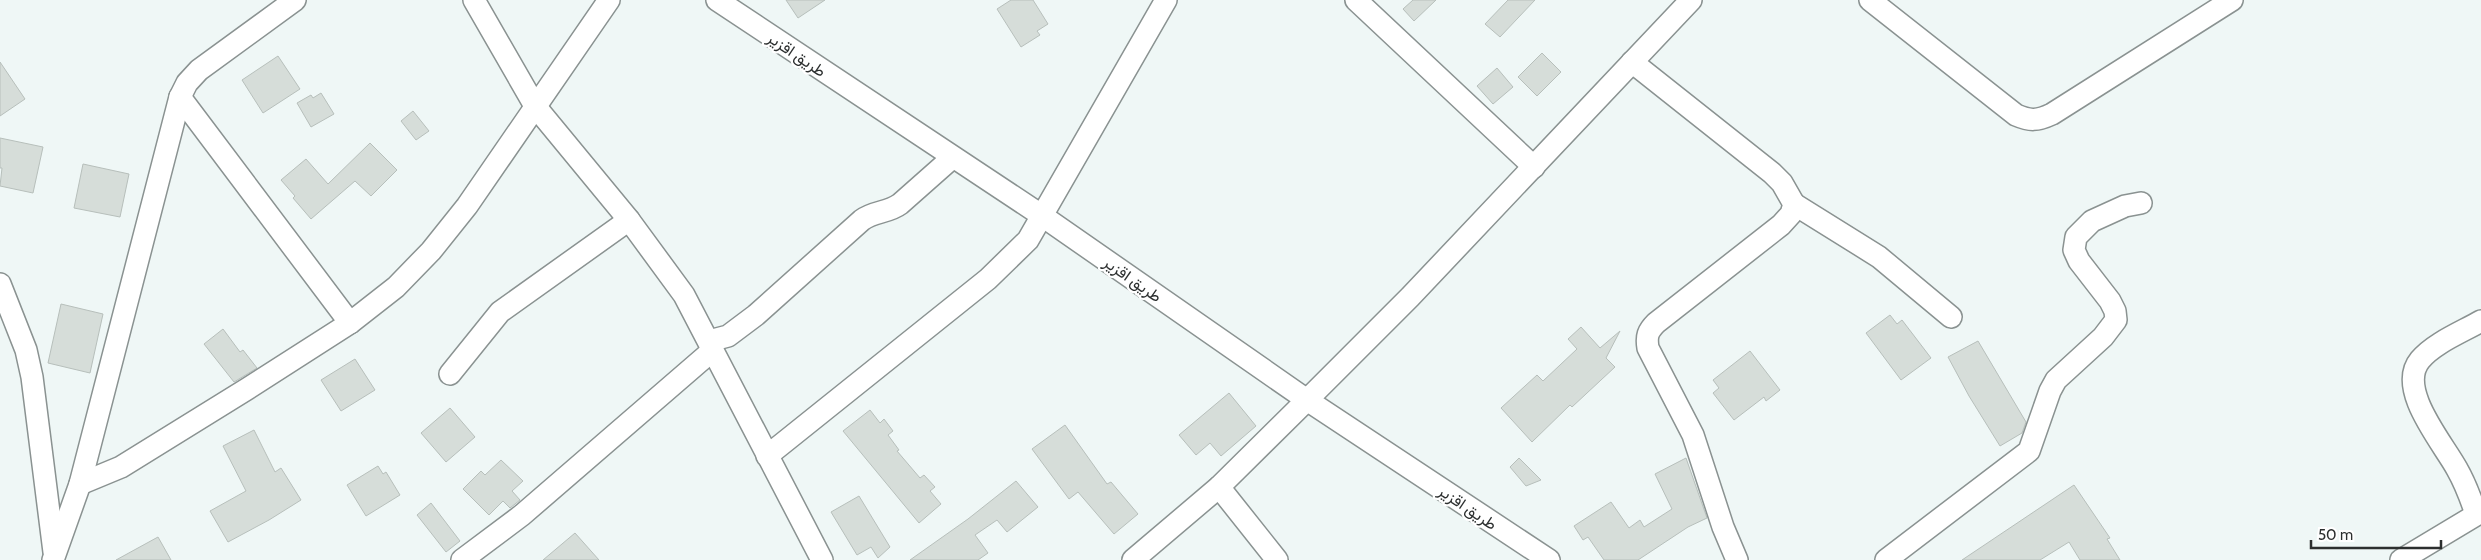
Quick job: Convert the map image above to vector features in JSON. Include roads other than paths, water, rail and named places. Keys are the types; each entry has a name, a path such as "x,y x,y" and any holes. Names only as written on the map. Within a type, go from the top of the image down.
{"street":[{"path":"54,558 80,484 180,97 187,83 199,70 295,0"},
{"path":"474,0 535,106 629,220 684,296 822,560"},
{"path":"80,484 121,467 350,323 396,287 431,252 467,206 609,0"},
{"name":"طريق اقزير","path":"717,0 952,158 1041,215 1307,400 1549,560"},
{"path":"767,456 1000,268 1028,240 1166,0"},
{"path":"1356,0 1534,166"},
{"path":"1133,560 1219,487 1307,400 1534,166 1691,0"},
{"path":"1870,0 2016,114 2028,120 2040,120 2232,0"},
{"path":"1632,62 1772,173 1782,183 1794,204 1879,257 1951,317"},
{"path":"180,97 350,323"},
{"path":"462,560 522,515 711,346 756,315 862,220 870,214 893,209 952,158"},
{"path":"1886,560 2029,451 2050,391 2056,380 2103,337 2116,320 2115,311 2110,301 2079,261 2074,250 2076,237 2092,221 2125,206 2140,203"},
{"path":"1737,560 1723,527 1693,435 1648,348 1646,340 1648,330 1656,323 1781,225 1791,214 1794,204"},
{"path":"450,374 500,312 629,220"},
{"path":"0,284 26,350 32,377 51,514 54,558"},
{"path":"2401,560 2479,513 2458,470 2424,415 2416,396 2413,382 2414,370 2420,360 2436,347 2481,321"},
{"path":"1219,487 1277,560"}]}
